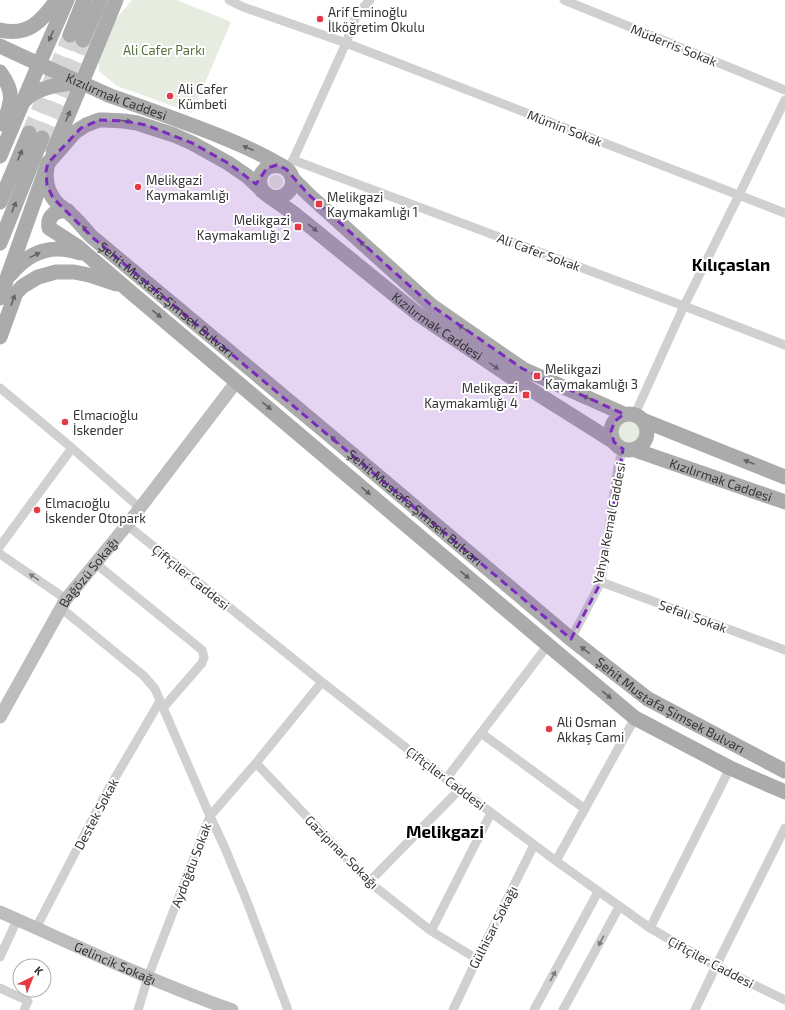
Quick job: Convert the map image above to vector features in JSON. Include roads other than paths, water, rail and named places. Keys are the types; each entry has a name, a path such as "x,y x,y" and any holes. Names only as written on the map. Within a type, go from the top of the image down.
{"main road":[{"path":"0,30 20,32 33,27 45,16 57,0"},
{"path":"0,156 67,0"},
{"path":"84,0 77,37 100,0"},
{"path":"0,298 3,273 116,0"},
{"path":"94,56 128,0"},
{"name":"Kızılırmak Caddesi","path":"0,46 108,94 187,123 261,153 288,168 308,194 432,306 523,369 635,417 785,477"},
{"path":"0,130 10,104 10,95 4,78"},
{"path":"22,104 32,93 40,90 60,85 82,83"},
{"name":"Kızılırmak Caddesi","path":"48,163 75,132 92,122 124,120 156,128 180,138 209,152 247,176 266,194 296,214 418,314 514,379 624,447 785,502"},
{"path":"0,202 35,136 0,243"},
{"name":"Şehit Mustafa Şimsek Bulvarı","path":"48,163 46,178 50,193 57,203 68,211 92,237 571,639 648,699 785,771"},
{"path":"277,165 288,168 292,183 292,188 289,192 280,198 275,198 266,194 260,186 263,171 277,165"},
{"name":"Şehit Mustafa Şimsek Bulvarı","path":"68,211 55,212 50,219 49,228 77,246 94,260 635,718 730,768 785,792"},
{"path":"3,273 11,274 22,263 34,255 46,250 60,248 67,249 94,260"},
{"path":"0,337 16,293 26,284 38,277 56,272 74,272 102,279 127,288"},
{"path":"619,417 635,417 647,426 647,438 640,447 624,447 612,437 612,426 619,417"}],"street":[{"name":"Mümin Sokak","path":"229,0 245,4 785,213"},
{"path":"288,168 346,43 357,14 370,0"},
{"name":"Müderris Sokak","path":"564,0 785,90"},
{"path":"635,417 684,306 785,100"},
{"name":"Ali Cafer Sokak","path":"288,168 684,306 785,345"},
{"name":"Bağözü Sokağı","path":"0,717 63,604 127,525 237,381"},
{"path":"0,388 72,448 140,508"},
{"name":"Yahya Kemal Caddesi","path":"571,639 601,582 618,466 624,447"},
{"path":"0,546 72,448"},
{"name":"Çiftçiler Caddesi","path":"127,525 322,682 446,779 598,892 650,928 716,966 784,997"},
{"path":"0,554 63,604 144,676 155,689 224,846 288,1010"},
{"name":"Destek Sokak","path":"36,928 105,795 162,705 202,663 204,657 202,650 95,563"},
{"name":"Sefalı Sokak","path":"601,582 785,650"},
{"path":"446,779 548,645"},
{"name":"Aydoğdu Sokak","path":"138,1010 148,977 210,816 256,763 322,682"},
{"path":"556,861 635,718"},
{"path":"481,734 585,809"},
{"name":"Gazipınar Sokağı","path":"256,763 369,882 431,931 477,959"},
{"path":"650,928 730,768"},
{"path":"369,882 460,789"},
{"path":"431,931 491,813"},
{"path":"695,1010 785,828"},
{"name":"Gülhisar Sokağı","path":"453,1010 534,845"},
{"path":"536,1009 598,892"},
{"path":"563,1010 619,907"},
{"name":"Gelincik Sokağı","path":"0,912 148,977 210,1003 232,1010"},
{"path":"0,957 17,920"},
{"path":"0,988 28,1001 24,1010"}],"tunnel":[{"path":"29,133 70,35"},
{"path":"42,138 83,40"}],"place":[{"name":"Arif Eminoğlu İlköğretim Okulu","path":"320,19"},
{"name":"Ali Cafer Kümbeti","path":"170,96"},
{"name":"Melikgazi Kaymakamlığı","path":"138,187"},
{"name":"Melikgazi Kaymakamlığı 1","path":"319,204"},
{"name":"Melikgazi Kaymakamlığı 2","path":"298,227"},
{"name":"Melikgazi Kaymakamlığı 3","path":"537,376"},
{"name":"Melikgazi Kaymakamlığı 4","path":"526,395"},
{"name":"Elmacıoğlu İskender","path":"65,422"},
{"name":"Elmacıoğlu İskender Otopark","path":"37,510"},
{"name":"Ali Osman Akkaş Cami","path":"549,729"}],"district":[{"name":"Kılıçaslan","path":"731,265"},
{"name":"Melikgazi","path":"445,832"}],"park label":[{"name":"Ali Cafer Parkı","path":"164,50"}]}
